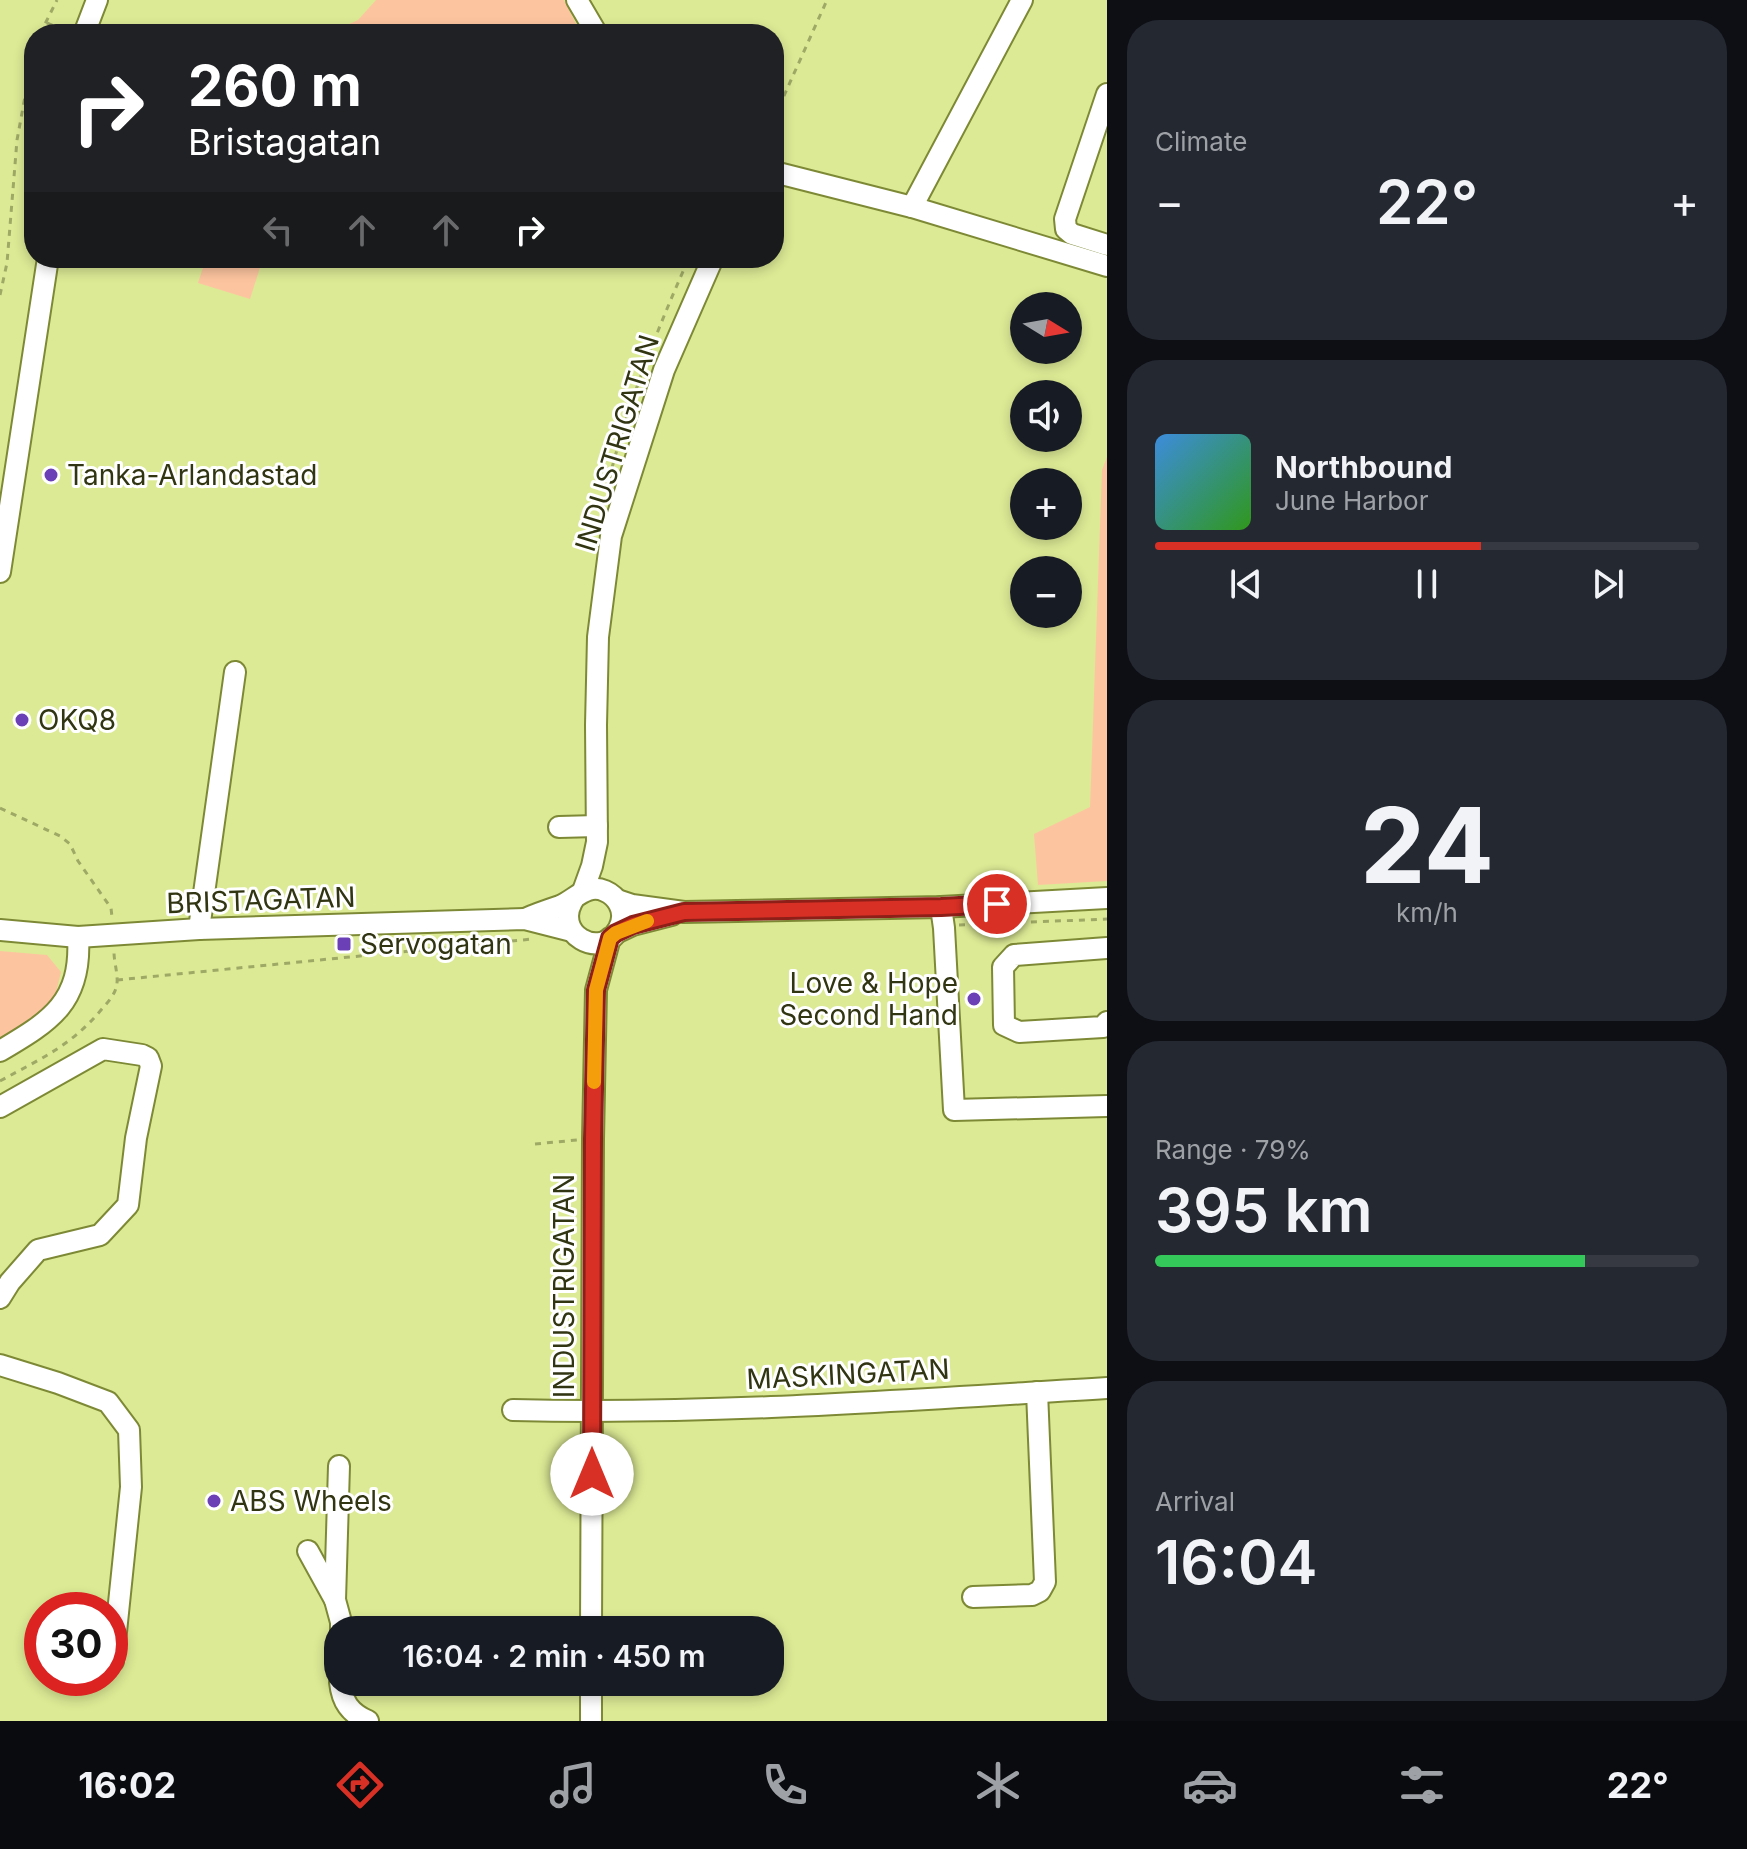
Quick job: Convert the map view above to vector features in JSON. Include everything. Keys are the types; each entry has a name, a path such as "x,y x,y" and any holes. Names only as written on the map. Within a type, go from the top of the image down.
{"street":[{"path":"88,24 97,0"},
{"path":"577,0 591,24"},
{"path":"912,207 1014,3"},
{"path":"1107,94 1065,219 1066,229 1072,234 1107,245"},
{"path":"784,175 912,207 1107,266"},
{"path":"0,572 46,268"},
{"name":"INDUSTRIGATAN","path":"579,894 592,866 597,834 598,637 611,536 664,370 709,268"},
{"path":"199,929 235,672"},
{"path":"559,827 597,834"},
{"name":"INDUSTRIGATAN","path":"597,834 614,896"},
{"name":"BRISTAGATAN","path":"0,930 78,937 199,929 525,919 563,905 592,889 601,889 632,905 684,912 941,907 1107,898"},
{"path":"576,935 568,923 568,913 570,904 579,894"},
{"path":"613,936 622,917 614,896"},
{"path":"941,907 954,1110 1107,1106"},
{"name":"BRISTAGATAN","path":"525,919 595,943 643,922 684,912"},
{"name":"INDUSTRIGATAN","path":"576,935 586,952 596,990 591,1616"},
{"name":"INDUSTRIGATAN","path":"596,990 613,936"},
{"path":"0,1051 50,1020 61,1007 74,983 80,959 78,937"},
{"path":"1107,948 1014,955 1003,967 1004,1025 1019,1032 1103,1027 1107,1022"},
{"path":"0,1107 103,1049 142,1055 148,1058 151,1066 136,1138 128,1205 100,1235 38,1250 0,1298"},
{"path":"0,1365 108,1402 129,1430 131,1487 120,1592"},
{"name":"MASKINGATAN","path":"513,1410 699,1410 1107,1388"},
{"path":"973,1597 1032,1595 1040,1591 1045,1582 1037,1392"},
{"path":"335,1600 339,1466"},
{"path":"308,1551 335,1600 339,1616"},
{"path":"341,1696 357,1716 368,1721"},
{"path":"591,1696 591,1721"}],"path":[{"path":"47,23 57,0"},
{"path":"784,96 827,0"},
{"path":"0,295 7,263 17,140 24,102"},
{"path":"0,808 60,836 70,844 83,869 111,908 117,980 112,997 73,1039 0,1081"},
{"path":"535,1144 593,1139"}],"shaded area":[{"path":"376,0 564,0 576,24 349,24 358,20"},
{"path":"203,268 260,268 250,299 198,283"},
{"path":"1107,457 1107,881 1038,885 1034,834 1090,807 1102,470"},
{"path":"0,951 47,955 61,972 54,1001 26,1032 0,1045"}],"slow traffic":[{"path":"594,1082 596,990 610,938 647,921"}],"place":[{"name":"Tanka-Arlandastad","path":"51,475"},
{"name":"OKQ8","path":"22,720"},
{"name":"Servogatan","path":"344,944"},
{"name":"Love & Hope Second Hand","path":"974,999"},
{"name":"ABS Wheels","path":"214,1501"}],"route":[{"path":"592,1474 596,990 610,938 633,925 684,912 997,904"}]}
